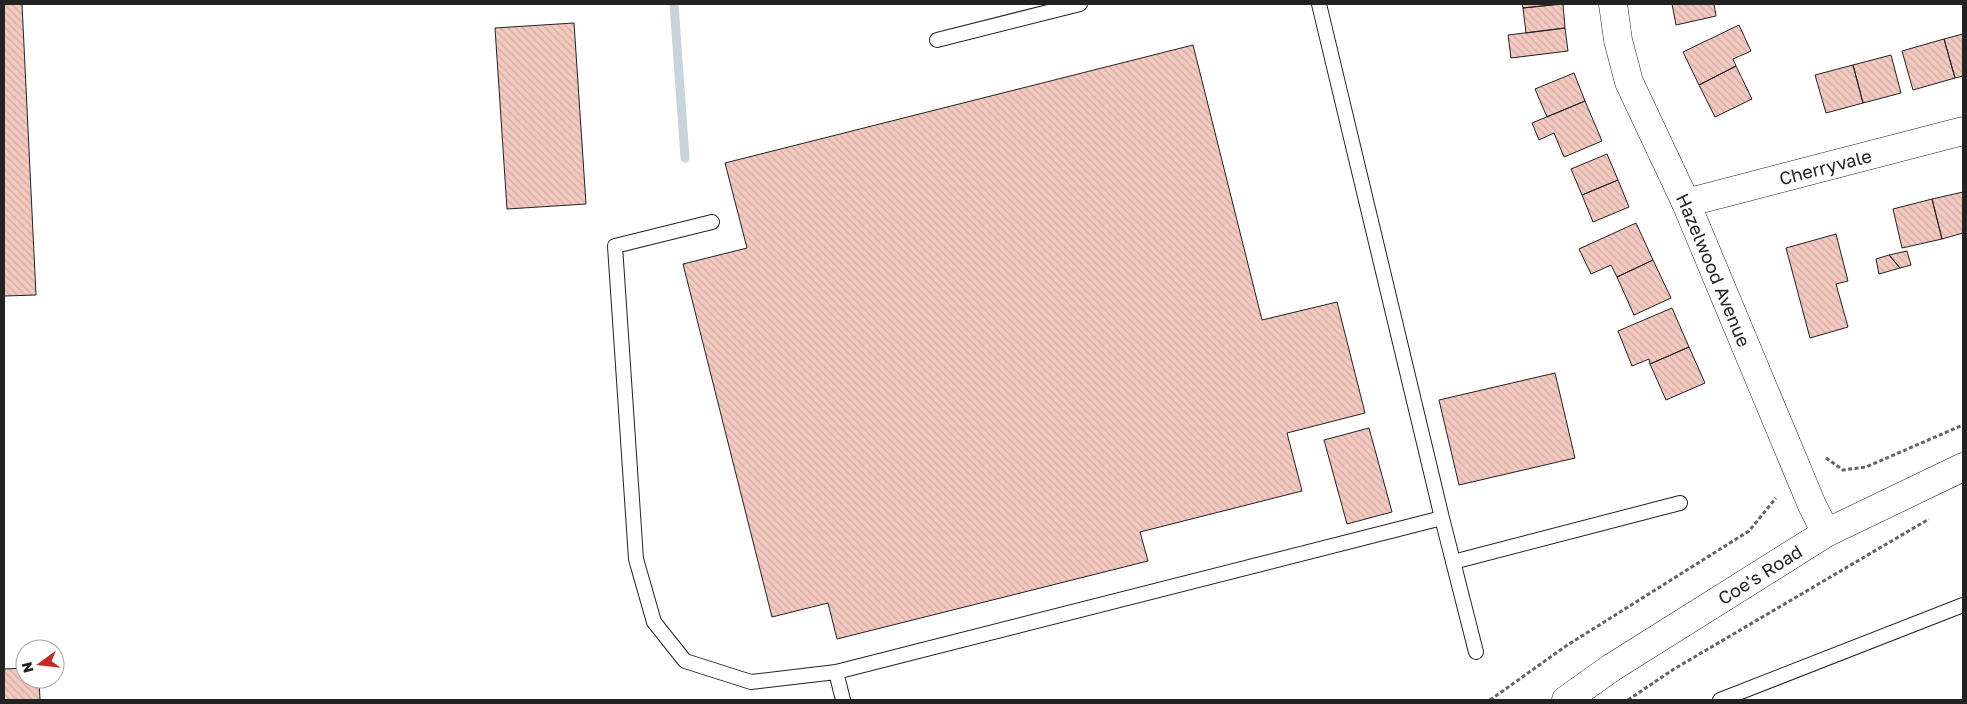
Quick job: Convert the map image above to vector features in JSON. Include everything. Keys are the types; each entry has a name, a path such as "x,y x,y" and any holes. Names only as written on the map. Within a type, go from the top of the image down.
{"street":[{"name":"Hazelwood Avenue","path":"1613,4 1618,40 1629,82 1686,203 1826,533"},
{"name":"Cherryvale","path":"1686,203 1963,131"},
{"name":"Coe's Road","path":"1566,700 1611,668 1826,533 1963,467"}],"lane":[{"path":"937,40 1080,4"},
{"path":"1319,4 1476,652"},
{"path":"712,222 616,246 636,559 654,622 685,661 751,682 836,672 1442,518"},
{"path":"1453,562 1680,502"},
{"path":"1720,700 1963,605"},
{"path":"836,672 843,700"}],"path":[{"path":"1788,445 1809,438 1826,458 1843,470 1866,467 1963,426"},
{"path":"1490,700 1566,646 1749,531 1776,497 1777,489"},
{"path":"1628,700 1674,669 1938,515"}],"building":[{"path":"4,4 22,4 36,295 4,296"},
{"path":"1522,4 1559,4 1523,8"},
{"path":"1563,4 1565,28 1526,33 1523,8"},
{"path":"1672,4 1714,4 1716,16 1676,25"},
{"path":"574,23 586,204 507,209 495,28"},
{"path":"1739,25 1751,51 1733,59 1736,66 1699,85 1683,52"},
{"path":"1565,28 1568,51 1511,58 1508,35"},
{"path":"1963,34 1963,76 1955,78 1944,39"},
{"path":"1944,39 1955,78 1913,90 1902,51"},
{"path":"1193,45 1262,320 1337,302 1365,413 1287,433 1302,491 1140,532 1148,561 837,639 828,603 772,617 683,264 747,248 725,163"},
{"path":"1891,55 1901,93 1863,103 1853,65"},
{"path":"1853,65 1863,103 1826,113 1815,75"},
{"path":"1736,66 1752,99 1715,117 1699,85"},
{"path":"1574,73 1585,101 1547,117 1535,89"},
{"path":"1585,101 1602,141 1564,157 1554,133 1539,140 1532,123"},
{"path":"1607,154 1618,180 1582,195 1571,169"},
{"path":"1618,180 1629,207 1593,222 1582,195"},
{"path":"1963,192 1963,233 1942,239 1932,199"},
{"path":"1932,199 1942,239 1902,248 1893,209"},
{"path":"1636,223 1653,260 1617,277 1611,265 1591,274 1579,249"},
{"path":"1836,234 1848,281 1836,284 1848,327 1810,338 1786,248"},
{"path":"1907,251 1911,265 1900,268 1889,255"},
{"path":"1889,255 1900,268 1879,274 1876,259"},
{"path":"1653,260 1671,298 1634,315 1617,277"},
{"path":"1672,308 1689,347 1650,364 1649,359 1632,366 1618,331"},
{"path":"1689,347 1705,383 1666,400 1650,364"},
{"path":"1555,373 1575,458 1459,485 1439,400"},
{"path":"1369,428 1392,512 1347,524 1324,440"},
{"path":"15,668 15,689 39,689 40,700 4,700 4,669"}],"waterway":[{"path":"674,4 685,158"}]}
